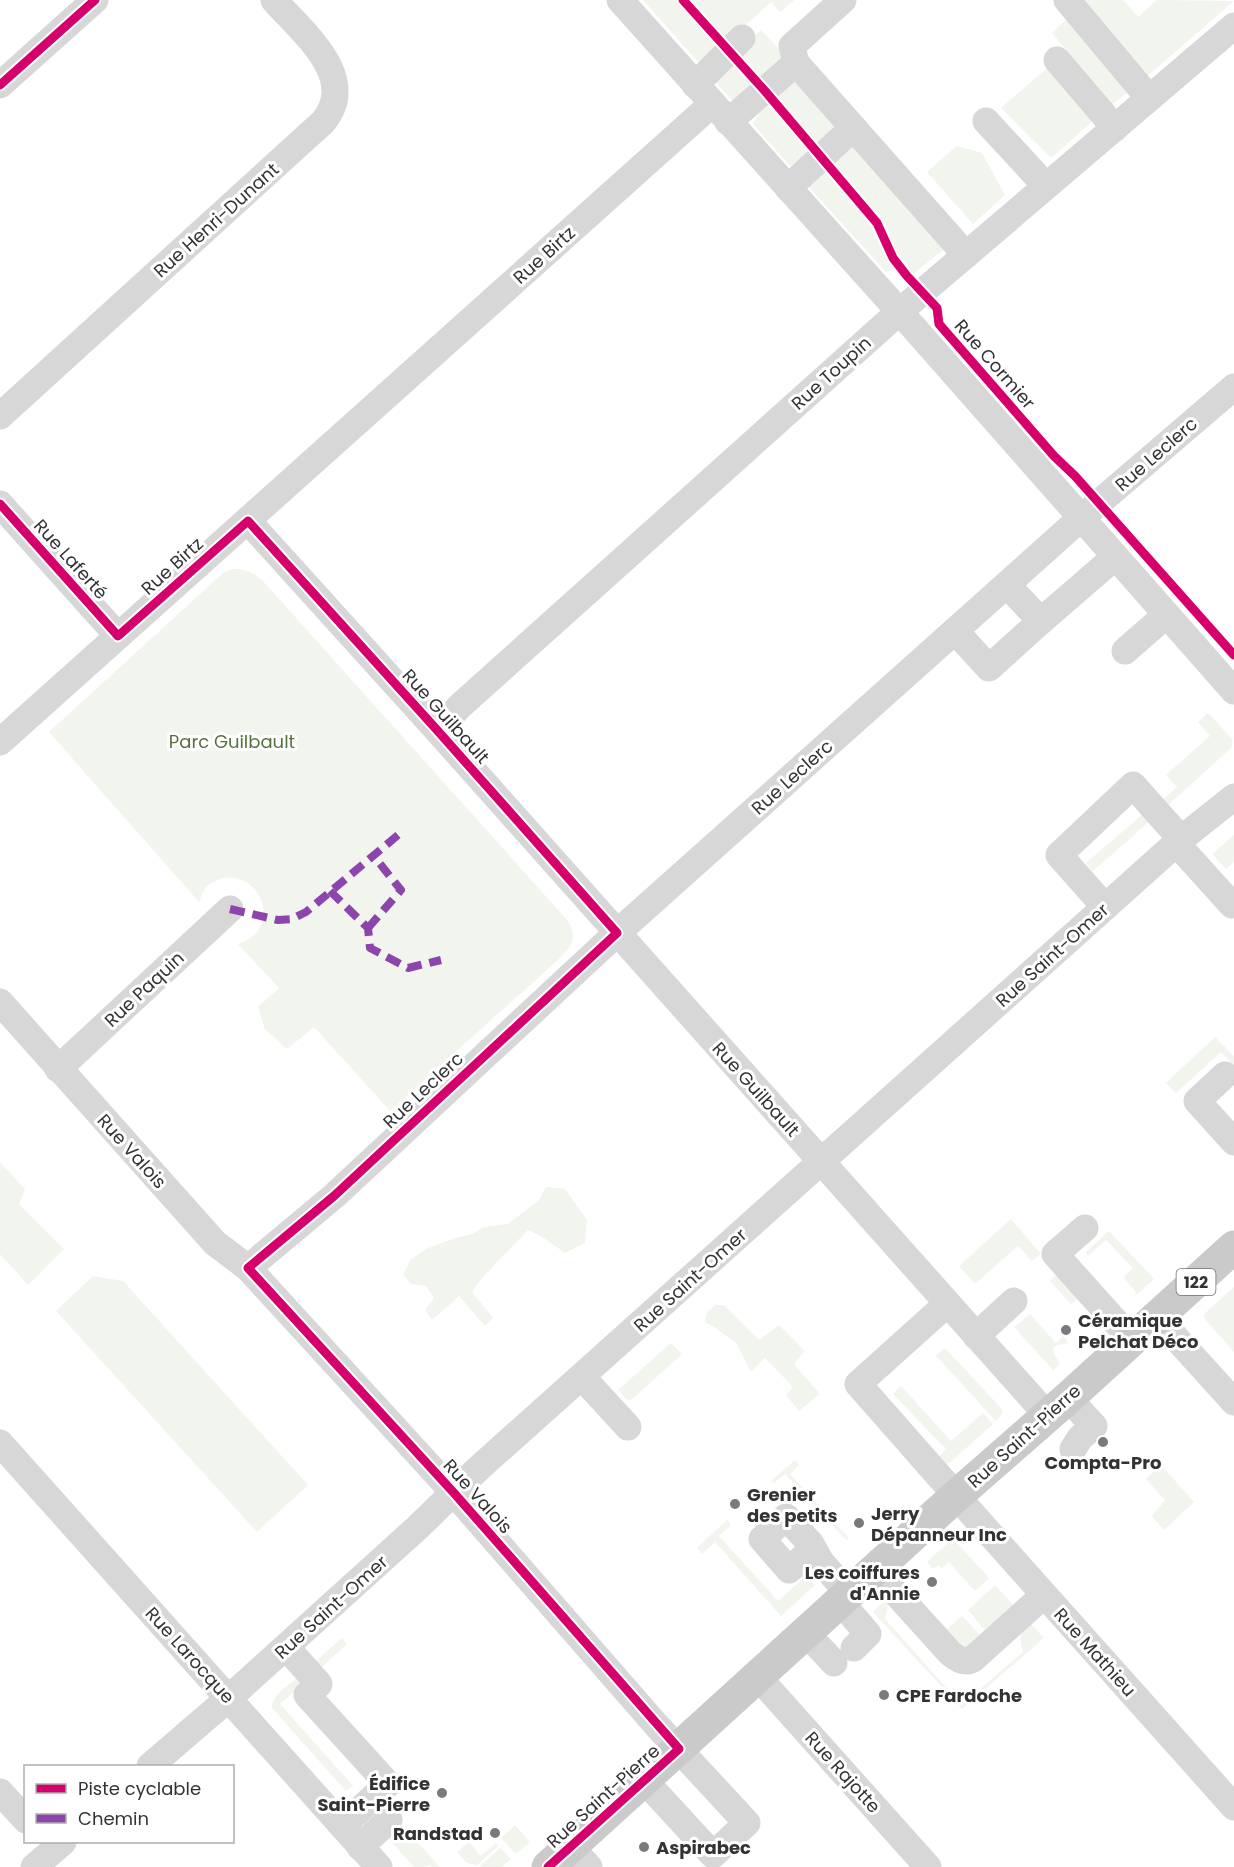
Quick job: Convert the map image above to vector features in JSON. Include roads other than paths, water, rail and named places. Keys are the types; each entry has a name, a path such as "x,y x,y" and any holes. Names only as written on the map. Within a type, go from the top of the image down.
{"main road":[{"name":"Rue Saint-Pierre","path":"570,1860 644,1780 1234,1247"}],"street":[{"path":"0,85 95,0"},
{"name":"Rue Henri-Dunant","path":"0,416 330,114 334,103 335,84 330,67 322,54 274,0"},
{"name":"Rue Cormier","path":"620,0 1234,691"},
{"path":"843,0 792,46 796,63 966,255"},
{"path":"1067,0 1149,98"},
{"name":"Rue Toupin","path":"437,730 460,706 899,312 1234,26"},
{"path":"712,104 742,38"},
{"path":"1057,60 1115,128"},
{"path":"712,104 796,63"},
{"name":"Rue Birtz","path":"0,742 712,104"},
{"path":"986,121 1046,186"},
{"path":"788,188 853,128"},
{"name":"Rue Leclerc","path":"248,1268 334,1196 617,933 1081,519 1234,387"},
{"name":"Rue Laferté","path":"0,504 118,636"},
{"name":"Rue Guilbault","path":"248,521 976,1336 1058,1407 1094,1426 1080,1438 1073,1449"},
{"path":"955,632 988,668 1115,557"},
{"path":"1007,585 1041,621"},
{"path":"1125,651 1166,615"},
{"path":"1105,907 1059,855 1133,785 1233,905"},
{"name":"Rue Saint-Omer","path":"152,1765 286,1647 479,1468 1105,907 1234,796"},
{"name":"Rue Paquin","path":"58,1069 230,909"},
{"name":"Rue Valois","path":"0,1002 214,1243 248,1268 454,1493 747,1823 712,1855 644,1780"},
{"path":"1225,1075 1197,1101 1234,1142"},
{"path":"1084,1227 1055,1254 1132,1340"},
{"path":"976,1336 1014,1301"},
{"name":"Rue Mathieu","path":"947,1304 858,1383 1234,1807"},
{"path":"1157,1317 1234,1402"},
{"path":"582,1377 628,1427"},
{"name":"Rue Larocque","path":"0,1443 379,1867"},
{"path":"806,1633 844,1656 868,1634 813,1549"},
{"path":"875,1570 965,1669 973,1659 1044,1595"},
{"path":"286,1647 320,1684 307,1695 388,1784 342,1826"},
{"name":"Rue Rajotte","path":"758,1677 928,1867"},
{"path":"0,1792 24,1818"},
{"path":"360,1846 389,1820"}],"place":[{"name":"Céramique Pelchat Déco","path":"1066,1330"},
{"name":"Compta-Pro","path":"1103,1442"},
{"name":"Grenier des petits","path":"735,1504"},
{"name":"Jerry Dépanneur Inc","path":"859,1523"},
{"name":"Les coiffures d'Annie","path":"932,1582"},
{"name":"CPE Fardoche","path":"884,1695"},
{"name":"Édifice Saint-Pierre","path":"442,1793"},
{"name":"Randstad","path":"495,1833"},
{"name":"Aspirabec","path":"644,1847"}],"park label":[{"name":"Parc Guilbault","path":"232,741"}]}
